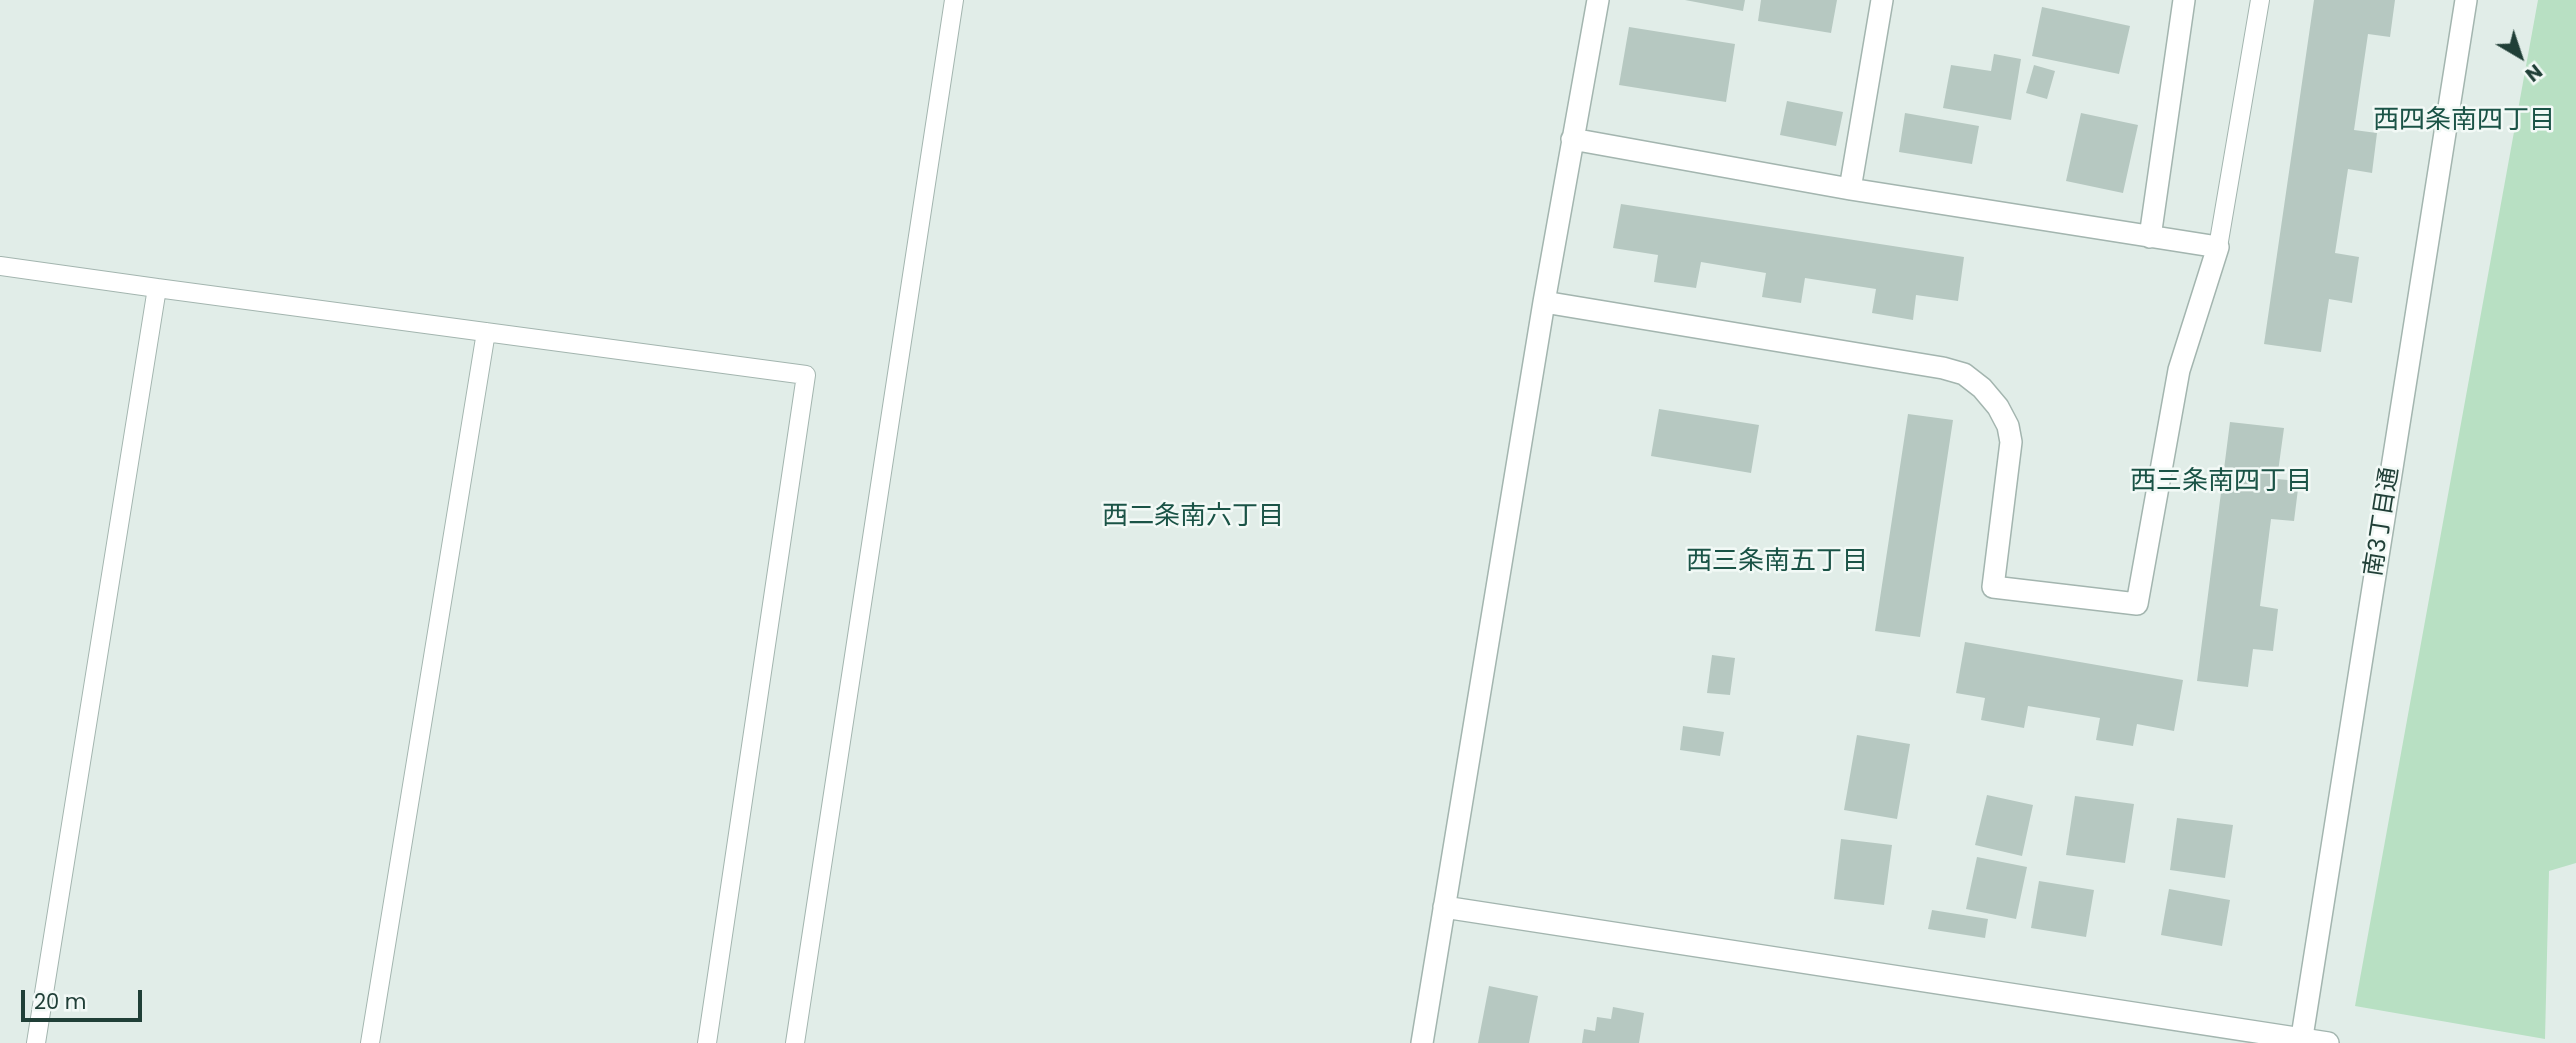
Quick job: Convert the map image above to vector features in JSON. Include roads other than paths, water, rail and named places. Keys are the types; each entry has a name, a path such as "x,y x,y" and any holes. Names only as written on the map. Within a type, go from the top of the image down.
{"street":[{"path":"1422,1043 1544,302 1598,0"},
{"path":"1850,189 1882,0"},
{"path":"2150,237 2183,0"},
{"name":"南3丁目通","path":"2301,1041 2466,0"},
{"path":"1544,302 1943,368 1964,374 1982,387 1998,408 2008,426 2011,442 1993,587 2137,604 2179,370 2218,247 1850,189 1572,139"},
{"path":"1444,907 2301,1041 2328,1043"}],"lane":[{"path":"795,1043 954,0"},
{"path":"2218,247 2260,0"},
{"path":"0,266 806,375 707,1043"},
{"path":"36,1043 157,288"},
{"path":"370,1043 486,332"}],"district":[{"name":"西四条南四丁目","path":"2464,121"},
{"name":"西三条南四丁目","path":"2221,482"},
{"name":"西二条南六丁目","path":"1193,517"},
{"name":"西三条南五丁目","path":"1777,562"}]}
